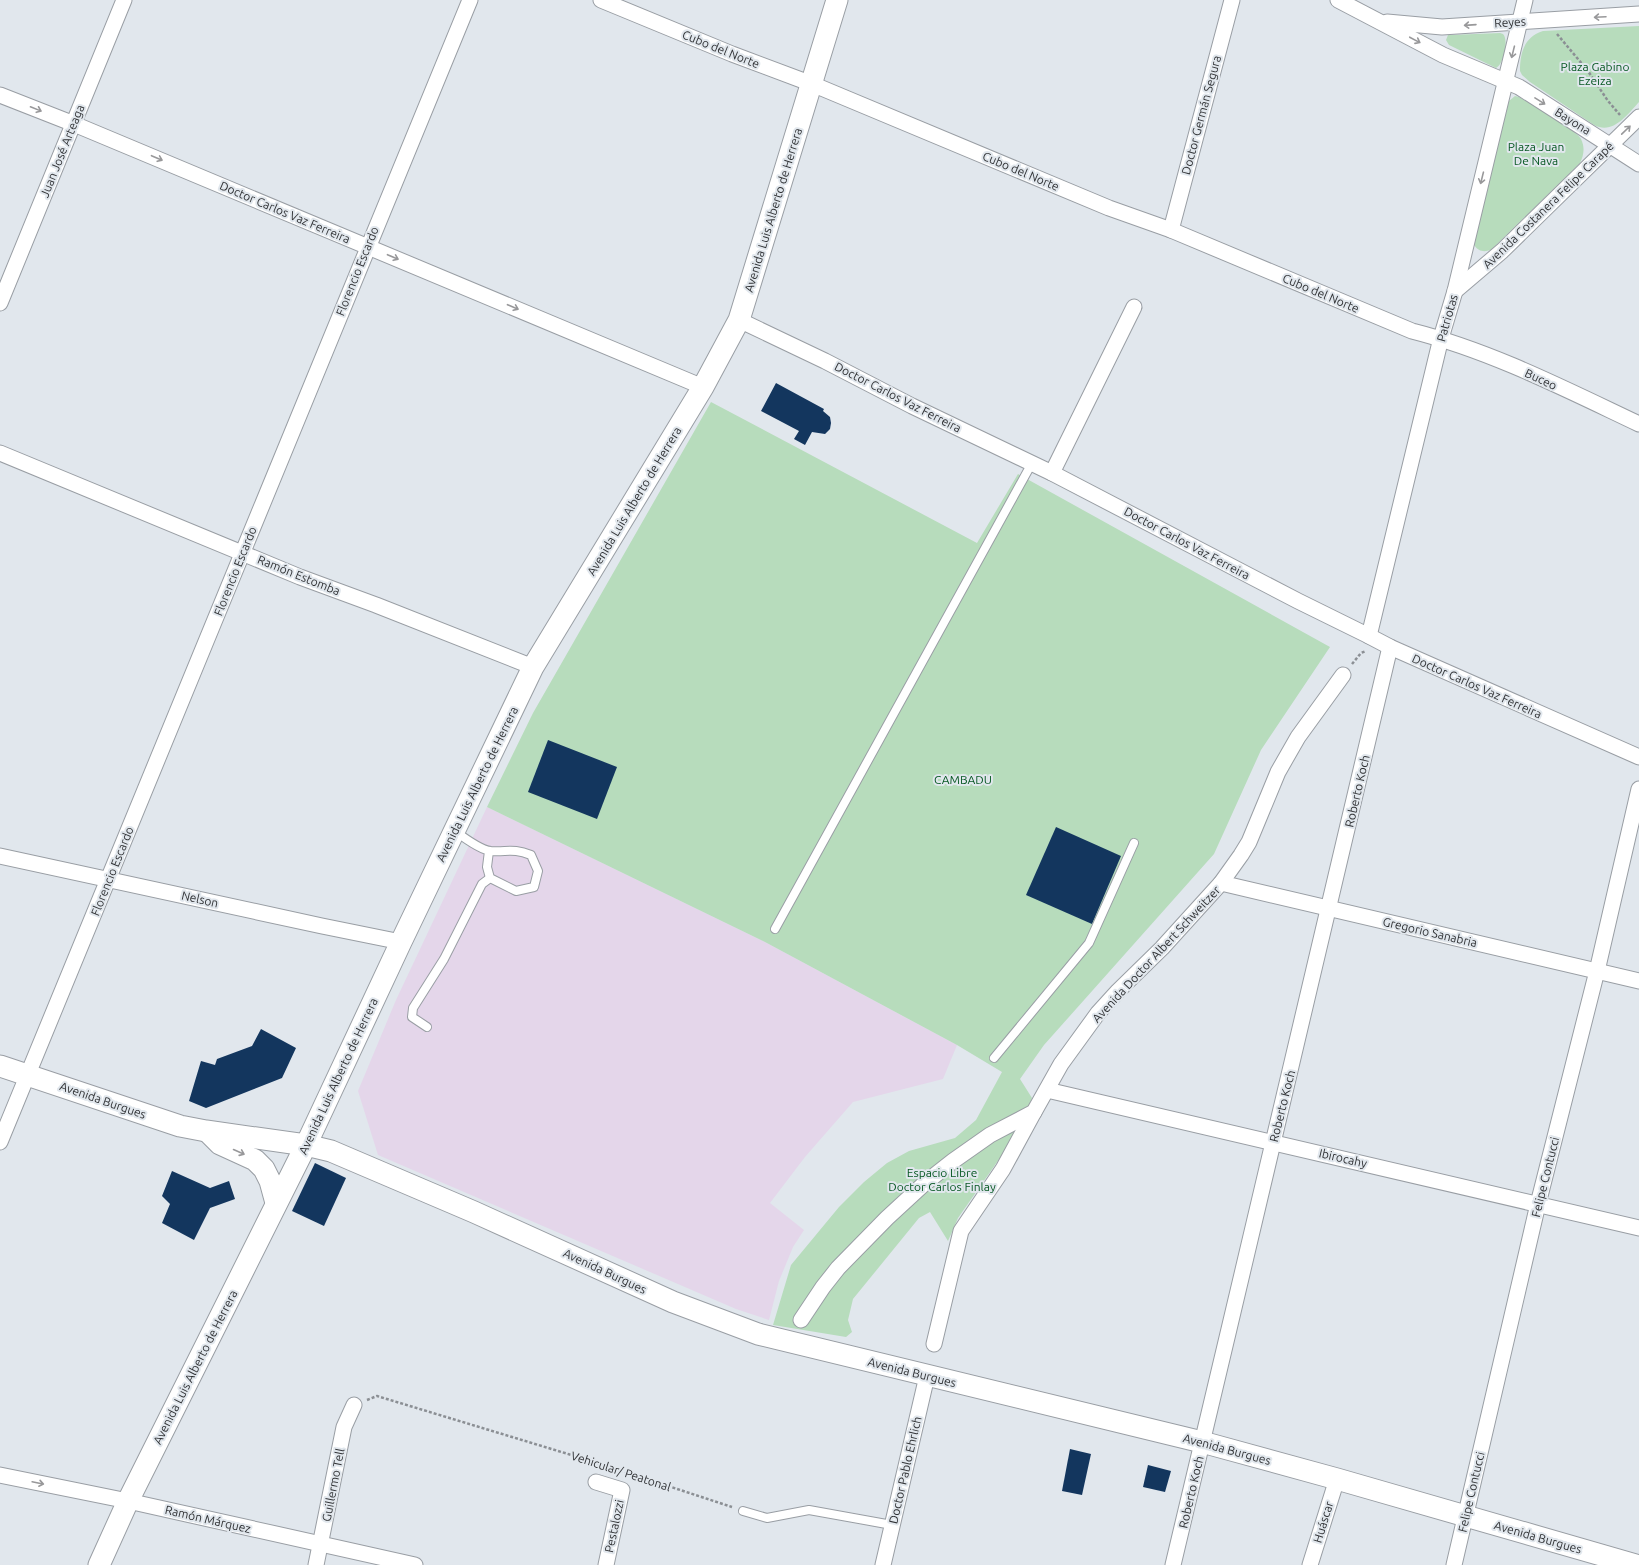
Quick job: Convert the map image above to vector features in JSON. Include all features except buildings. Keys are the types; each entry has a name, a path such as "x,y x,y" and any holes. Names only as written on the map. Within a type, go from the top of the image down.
{"street":[{"name":"Juan José Arteaga","path":"0,303 124,0"},
{"name":"Florencio Escardo","path":"0,1142 367,246 470,0"},
{"name":"Cubo del Norte","path":"602,0 732,54 812,84 1109,208 1171,230 1412,331 1441,338"},
{"name":"Avenida Luis Alberto de Herrera","path":"99,1565 128,1501 306,1145 401,942 533,667 703,387 739,320 837,0"},
{"name":"Doctor Germán Segura","path":"1171,230 1232,0"},
{"name":"Reyes","path":"1338,0 1443,55 1506,82"},
{"name":"Patriotas","path":"1369,636 1441,338 1455,291 1525,0"},
{"name":"Reyes","path":"1381,22 1442,27 1639,14"},
{"name":"Bayona","path":"1506,82 1519,87 1639,164"},
{"name":"Doctor Carlos Vaz Ferreira","path":"0,95 74,124 703,387"},
{"name":"Avenida Costanera Felipe Carapé","path":"1455,291 1502,251 1634,122"},
{"path":"1052,473 1134,307"},
{"name":"Doctor Carlos Vaz Ferreira","path":"739,320 826,361 912,406 1052,473 1298,602 1390,647 1639,757"},
{"name":"Buceo","path":"1441,338 1497,358 1639,424"},
{"name":"Ramón Estomba","path":"0,453 300,577 376,605 533,667"},
{"name":"Roberto Koch","path":"1173,1565 1330,908 1390,647"},
{"name":"Avenida Doctor Albert Schweitzer","path":"1034,1112 1061,1064 1098,1013 1162,948 1221,883 1249,842 1278,772 1298,737 1343,675"},
{"name":"Felipe Contucci","path":"1454,1565 1538,1204 1597,971 1639,789"},
{"name":"Nelson","path":"0,856 401,942"},
{"name":"Gregorio Sanabria","path":"1221,883 1639,981"},
{"name":"Avenida Burgues","path":"0,1066 28,1074 180,1126 306,1145 338,1154 474,1212 673,1302 758,1334 1202,1442 1337,1479 1636,1565"},
{"name":"Ibirocahy","path":"1047,1090 1639,1228"},
{"path":"801,1320 823,1287 838,1268 887,1218 920,1188 953,1161 990,1135 1034,1112"},
{"path":"934,1344 961,1231 1003,1169 1034,1112"},
{"path":"206,1131 220,1144 255,1160 264,1169 270,1181 276,1203"},
{"name":"Doctor Pablo Ehrlich","path":"883,1565 927,1376"},
{"name":"Guillermo Tell","path":"316,1565 344,1427 354,1406"},
{"name":"Ramón Márquez","path":"0,1475 128,1501 415,1565"},
{"name":"Huáscar","path":"1310,1565 1337,1479"},
{"name":"Pestalozzi","path":"596,1482 622,1490 606,1565"}],"lane":[{"path":"775,929 1032,463"},
{"path":"455,831 469,841 489,851 518,850 531,855 538,871 534,887 516,891 490,878 487,867 489,851"},
{"path":"994,1058 1089,943 1134,843"},
{"path":"427,1027 412,1017 413,1008 444,959 482,884 490,878"},
{"path":"743,1511 767,1518 809,1510 892,1525"}],"path":[{"path":"1545,20 1588,71 1608,101 1634,122"},
{"path":"1343,675 1361,653 1376,648 1390,647"},
{"name":"Vehicular/ Peatonal","path":"354,1406 377,1396 601,1464 743,1511"}],"shaded area":[{"path":"487,807 765,942 957,1045 943,1079 853,1102 805,1157 770,1203 804,1230 793,1247 779,1281 769,1320 736,1309 378,1155 358,1091 396,1000"}],"green space":[{"name":"Plaza Gabino Ezeiza","path":"1639,26 1639,102 1624,118 1613,126 1601,127 1594,125 1530,82 1522,75 1520,71 1524,46 1531,37 1543,31"},
{"path":"1500,33 1505,37 1506,46 1501,62 1496,68 1449,45 1446,40 1448,35"},
{"name":"Plaza Juan De Nava","path":"1515,96 1563,124 1578,135 1582,142 1583,154 1580,163 1491,250 1482,251 1474,245 1476,235 1509,101"},
{"name":"CAMBADU","path":"711,402 977,543 1018,474 1330,647 1261,750 1214,854 1044,1045 1020,1079 1032,1098 1018,1132 958,1218 948,1241 930,1212 919,1218 853,1299 848,1320 852,1332 846,1337 773,1325 791,1265 839,1207 864,1182 887,1163 909,1151 955,1138 976,1120 1002,1072 957,1045 765,942 487,807 533,713"}],"park label":[{"name":"Espacio Libre Doctor Carlos Finlay","path":"942,1179"}]}
